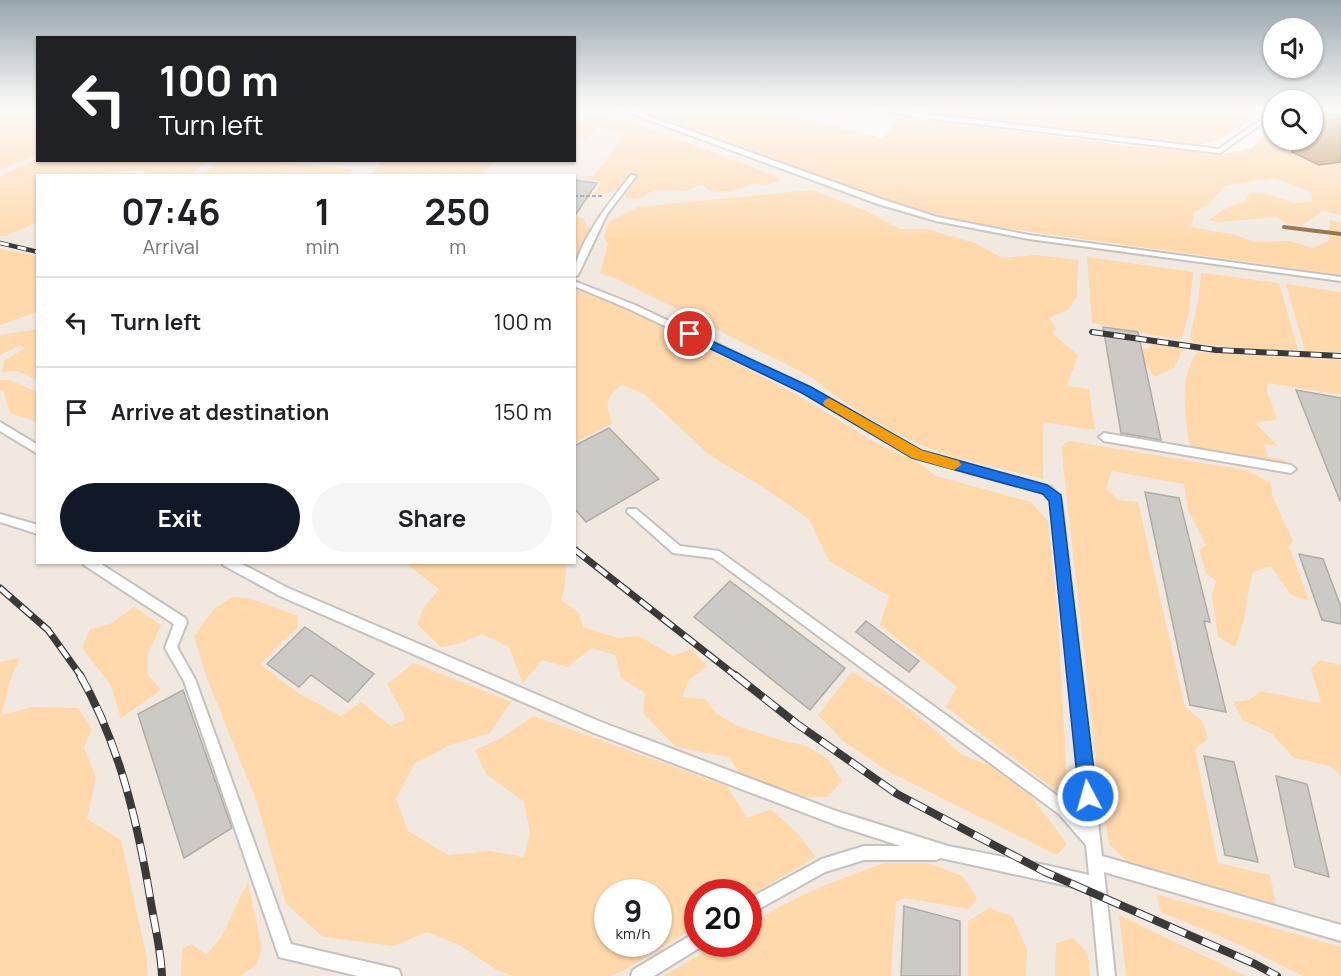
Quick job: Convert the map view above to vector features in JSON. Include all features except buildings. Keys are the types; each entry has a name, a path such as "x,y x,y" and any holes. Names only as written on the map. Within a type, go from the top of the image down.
{"lane":[{"path":"749,155 881,202 936,219 1029,237 1341,279"},
{"path":"576,271 604,214 633,176"},
{"path":"576,284 632,307 807,390 916,454 1047,490 1056,499 1107,976"},
{"path":"0,426 36,449"},
{"path":"1104,437 1291,469"},
{"path":"632,512 677,550 715,554 1064,809 1093,842"},
{"path":"0,518 36,529"},
{"path":"91,564 180,622 171,648 189,679 285,951 393,976"},
{"path":"231,564 294,597 599,728 836,818 948,854 1045,872 1098,885"},
{"path":"762,900 822,866 864,853 948,854"},
{"path":"1096,862 1341,933"},
{"path":"639,976 684,948"}],"path":[{"path":"576,196 617,196"}],"shaded area":[{"path":"0,155 36,155 36,162 576,162 576,155 767,155 1014,237 1341,281 1341,976 0,976"},
{"path":"0,155 36,155 36,155 0,170"},
{"path":"610,155 719,155 776,176 779,181 764,185 755,183 740,189 720,192 711,191 702,185 685,191 660,190 647,193 643,198 627,199 625,195 637,176 633,172 613,192 595,194 601,182 579,177 594,176"},
{"path":"758,155 1323,155 1341,162 1341,215 1322,211 1301,226 1285,223 1277,217 1220,222 1208,220 1228,207 1245,202 1250,193 1268,194 1293,203 1313,202 1311,192 1275,178 1226,185 1208,205 1194,212 1191,227 1236,235 1253,242 1289,241 1313,248 1329,241 1330,220 1341,222 1341,275 995,227 938,216 883,200"},
{"path":"1246,155 1341,155 1341,265 1143,238 1226,174"},
{"path":"1297,155 1341,155 1341,162 1319,165"},
{"path":"36,159 36,162 208,162 191,174 157,174 135,170 102,174 36,174 36,222 6,236 0,236 0,176"},
{"path":"218,162 281,162 352,169 348,174 203,174"},
{"path":"381,162 495,162 482,174 373,174"},
{"path":"812,190 864,210 900,229 927,229 975,243 1002,258 1035,255 1078,260 1077,297 1068,310 1049,318 1057,329 1052,333 1078,355 1067,386 1089,389 1095,430 1043,422 1043,479 952,456 905,438 856,410 811,377 617,279 600,273 608,244 604,237 609,222 638,207"},
{"path":"576,216 582,217 589,229 585,244 576,257"},
{"path":"0,249 36,256 36,312 0,325"},
{"path":"1087,257 1193,272 1189,313 1181,340 1092,323"},
{"path":"1201,273 1279,283 1298,350 1259,350 1194,343 1190,337 1199,296"},
{"path":"1286,284 1341,292 1341,352 1305,351"},
{"path":"576,290 632,310 796,394 876,443 919,463 936,476 1031,502 1048,521 1058,618 1068,800 946,707 957,687 880,625 889,596 829,561 809,519 758,484 709,455 643,393 621,385 608,402 612,423 576,442"},
{"path":"36,329 36,380 17,371 2,372 4,361 25,348 20,345 0,355 0,335"},
{"path":"1152,344 1183,349 1174,368 1154,377 1132,346 1148,349"},
{"path":"1197,352 1341,360 1341,395 1268,383 1267,391 1277,419 1255,423 1278,446 1264,444 1268,457 1286,460 1283,465 1190,448 1184,398 1187,374"},
{"path":"0,380 10,380 36,392 36,422 10,413 3,390 0,391"},
{"path":"1069,441 1246,470 1271,483 1272,495 1293,541 1289,546 1309,601 1291,595 1271,566 1253,572 1235,647 1218,637 1212,596 1216,581 1206,573 1199,550 1206,545 1188,510 1184,484 1112,471 1106,488 1118,500 1138,502 1185,707 1202,721 1208,738 1195,750 1218,863 1270,875 1276,904 1128,862 1109,844 1097,770 1061,446"},
{"path":"406,564 566,564 565,586 561,600 579,613 583,627 618,638 639,636 673,656 691,649 707,666 689,680 682,697 705,699 717,714 735,725 780,740 804,745 827,758 842,781 827,797 805,797 740,774 729,757 676,747 643,713 645,693 621,678 615,655 592,648 567,667 542,660 523,683 509,647 482,634 458,644 441,647 417,624 423,609 439,589"},
{"path":"232,597 249,598 298,616 297,628 260,664 298,693 341,716 361,702 391,726 406,719 387,684 414,663 511,702 490,733 450,745 414,764 396,799 408,831 448,855 491,851 524,857 530,832 524,802 486,774 475,750 501,738 534,716 727,786 747,818 771,809 798,834 816,857 762,888 762,879 684,879 684,934 672,941 672,879 594,879 594,957 646,957 610,976 514,976 498,971 461,946 427,932 393,946 323,937 286,904 256,800 205,673 194,636 214,609"},
{"path":"134,607 161,625 148,654 148,675 161,690 121,718 110,684 82,648 90,629 110,624"},
{"path":"20,658 11,678 1,715 33,707 78,708 92,729 84,747 96,778 87,819 121,840 147,959 148,976 0,976 0,662"},
{"path":"1319,660 1341,665 1341,776 1330,766 1294,758 1272,734 1243,720 1233,702 1249,700 1261,691 1321,703 1311,669"},
{"path":"852,672 885,691 922,719 962,755 989,765 1032,797 1067,844 1057,855 889,772 843,741 818,715"},
{"path":"885,863 928,863 962,876 977,898 969,909 905,898 896,902 891,976 663,976 696,957 762,957 762,917 849,876"},
{"path":"248,883 262,948 257,964 240,976 181,976 182,949 191,944 206,954 213,947 225,930"},
{"path":"1156,894 1341,947 1341,976 1303,976 1238,944 1161,912"},
{"path":"989,908 1012,916 1027,949 1026,976 968,976 968,921"},
{"path":"1119,915 1246,976 1126,976"},
{"path":"1073,938 1088,954 1090,976 1055,976 1056,943"}],"waterway":[{"path":"1284,227 1341,234"}],"railway":[{"path":"0,243 36,252"},
{"path":"1092,332 1216,350 1341,356"},
{"path":"576,551 736,676"},
{"path":"0,588 48,630 81,676"},
{"path":"80,675 106,729 126,786 146,873 162,976"},
{"path":"735,675 797,724 897,794 1045,872 1255,964 1277,976"}],"slow traffic":[{"path":"829,403 916,454 954,465"}],"route":[{"path":"690,334 807,390 916,454 1047,490 1056,499 1088,796"}]}
